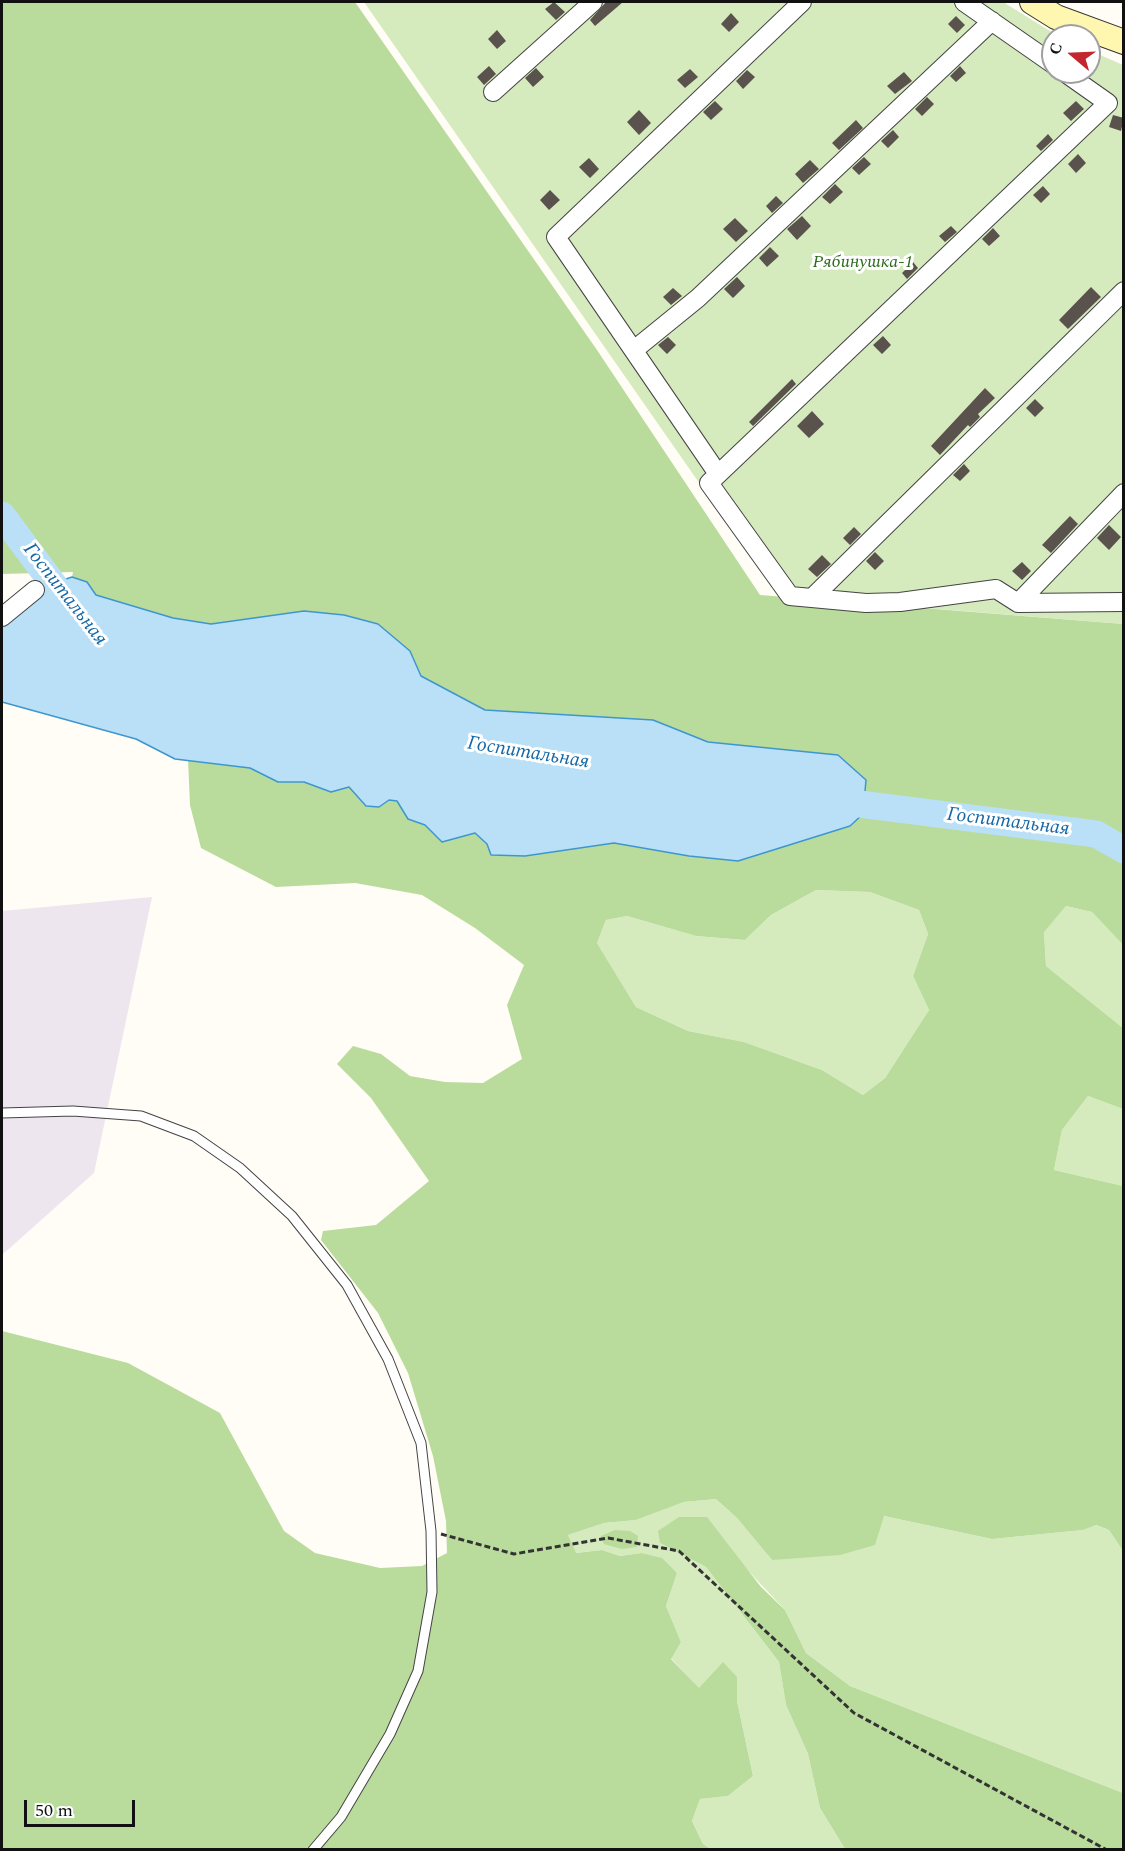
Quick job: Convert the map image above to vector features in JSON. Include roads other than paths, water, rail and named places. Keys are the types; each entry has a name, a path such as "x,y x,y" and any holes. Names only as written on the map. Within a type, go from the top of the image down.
{"street":[{"path":"493,92 593,2"},
{"path":"718,474 556,237 802,2"},
{"path":"964,2 1041,56"},
{"path":"1032,2 1056,17 1124,42"},
{"path":"634,350 698,298 992,21"},
{"path":"1084,84 1116,104 709,483 790,596 878,603 996,589 1018,603 1124,602"},
{"path":"813,597 1124,291"},
{"path":"1018,603 1124,493"},
{"path":"2,617 35,590"}],"lane":[{"path":"2,1113 73,1111 141,1116 194,1136 240,1168 292,1216 347,1285 388,1359 421,1443 431,1531 432,1592 418,1671 390,1734 341,1817 313,1850"}],"water":[{"path":"72,577 87,582 96,595 173,618 211,624 304,611 344,615 378,624 410,651 421,676 485,710 653,720 708,742 838,755 866,780 863,814 850,826 738,861 689,856 614,843 525,856 491,855 487,844 475,833 442,842 425,825 408,819 397,801 389,800 379,807 366,806 349,787 331,792 304,782 278,782 250,768 175,759 136,739 2,702 2,624 54,583"}],"waterway":[{"name":"Госпитальная","path":"2,515 74,612"},
{"name":"Госпитальная","path":"828,800 1096,834 1124,850"}],"park label":[{"name":"Рябинушка-1","path":"863,263"}]}
